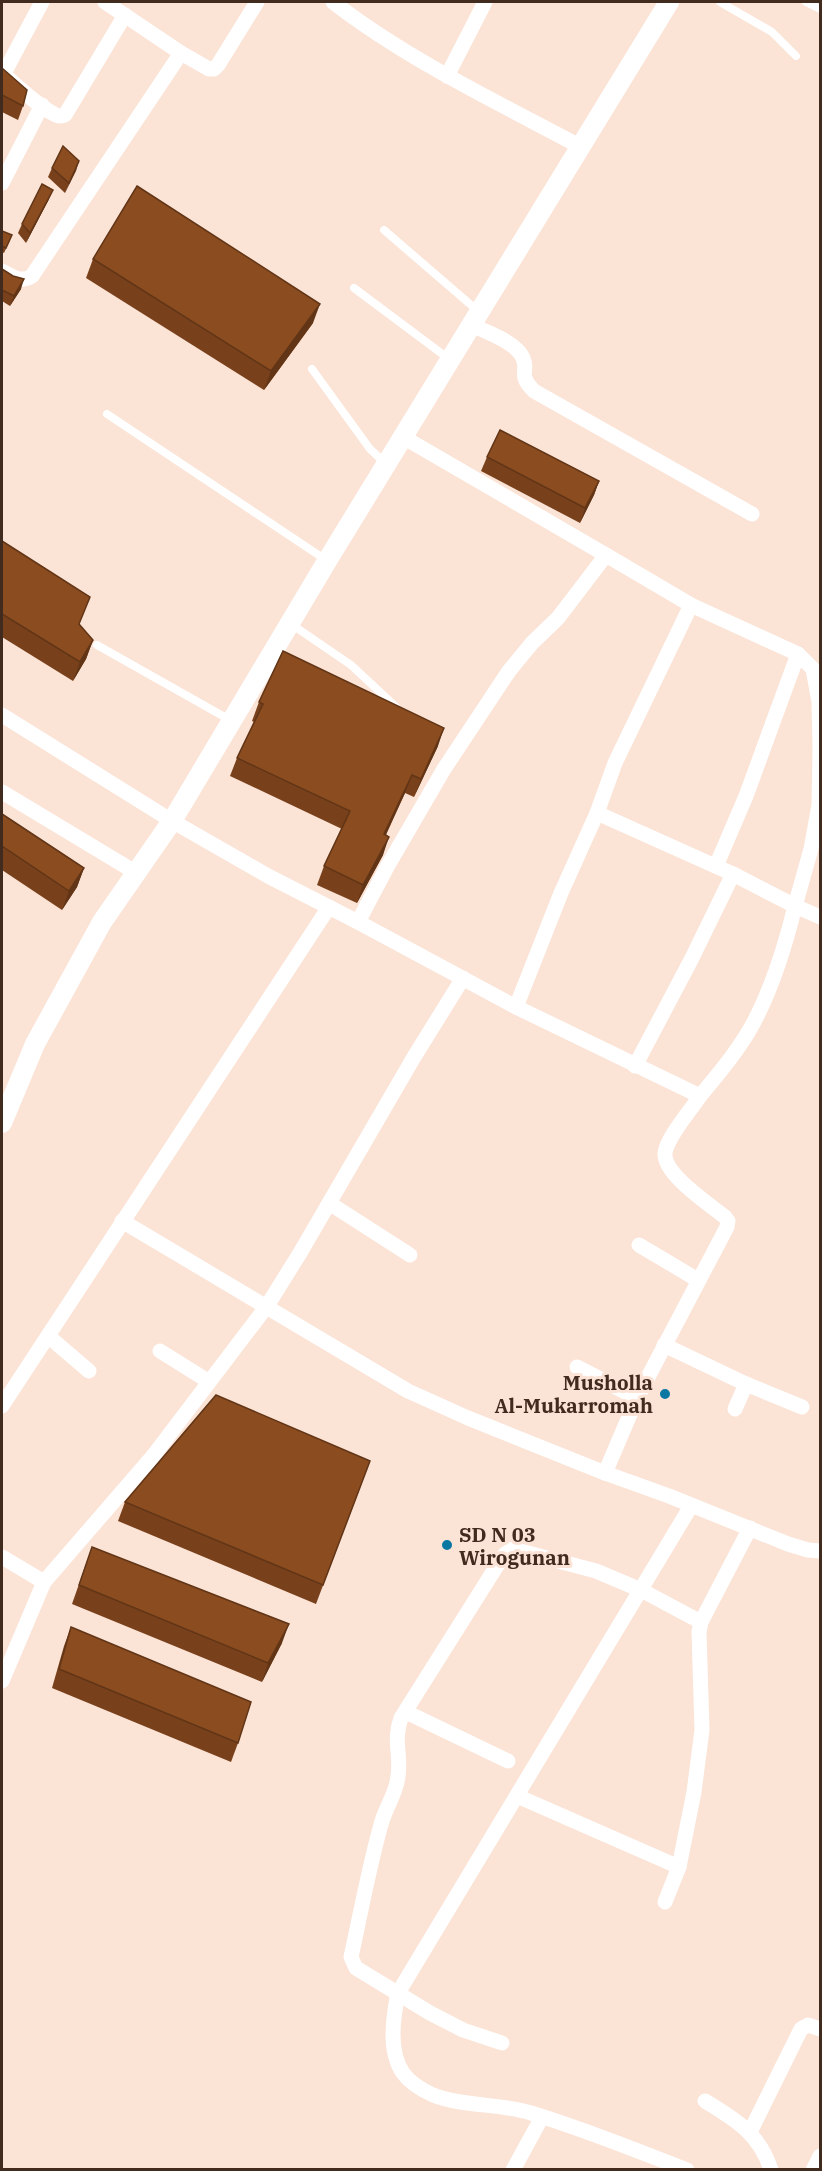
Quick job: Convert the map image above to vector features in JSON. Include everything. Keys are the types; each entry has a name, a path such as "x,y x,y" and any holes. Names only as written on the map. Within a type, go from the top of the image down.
{"street":[{"path":"42,2 2,74 58,116 65,115 125,15"},
{"path":"105,2 181,53 203,66 214,69 257,2"},
{"path":"333,2 361,24 447,76 581,147"},
{"path":"447,76 485,2"},
{"path":"2,1123 35,1044 102,922 172,821 327,561 669,2"},
{"path":"2,271 20,280 32,276 181,53"},
{"path":"2,183 42,105"},
{"path":"475,318 518,350 524,360 523,374 526,383 534,392 752,514"},
{"path":"403,437 691,605 798,654 813,669 819,702 819,805 811,849 807,912 778,963 757,1017 672,1137 665,1152 667,1165 675,1175 728,1221 723,1236 637,1398 605,1473"},
{"path":"358,922 439,778 509,671 532,643 558,618 606,555"},
{"path":"516,1007 561,893 597,813 615,764 691,605"},
{"path":"716,866 766,743 798,654"},
{"path":"2,715 172,821 268,876 516,1007 700,1096"},
{"path":"2,792 135,872"},
{"path":"597,813 733,874 807,912"},
{"path":"635,1066 692,960 733,874"},
{"path":"2,1406 328,907"},
{"path":"2,1681 44,1582 153,1456 267,1306 463,978"},
{"path":"329,1203 410,1255"},
{"path":"122,1221 408,1390 468,1418 605,1473 788,1544 820,1551"},
{"path":"639,1245 698,1280"},
{"path":"48,1336 88,1371"},
{"path":"664,1345 746,1384 802,1407"},
{"path":"160,1351 208,1381"},
{"path":"577,1367 637,1398"},
{"path":"735,1409 746,1384"},
{"path":"687,2169 529,2112 463,2102 433,2095 415,2086 403,2073 396,2052 392,2021 398,1993 691,1506"},
{"path":"665,1902 679,1867 702,1730 698,1649 701,1622 750,1528"},
{"path":"501,2043 463,2030 430,2013 356,1968 351,1958 383,1818 397,1783 400,1762 396,1732 406,1712 498,1564 505,1554 513,1549 596,1571 641,1590 701,1622"},
{"path":"2,1557 44,1582"},
{"path":"406,1712 508,1761"},
{"path":"517,1796 679,1867"},
{"path":"750,2132 801,2029 808,2025 820,2029"},
{"path":"705,2101 739,2121 750,2132 768,2160 771,2169"},
{"path":"513,2169 542,2117"},
{"path":"813,2169 820,2156"}],"lane":[{"path":"720,2 772,32 796,56"},
{"path":"806,2 820,9"},
{"path":"384,230 467,299 475,318"},
{"path":"354,288 450,360"},
{"path":"312,369 370,449 387,465"},
{"path":"107,414 327,561"},
{"path":"290,624 351,665 384,698 406,714"},
{"path":"97,645 231,721"}],"building":[{"path":"2,68 27,90 23,106 2,95"},
{"path":"63,146 79,161 69,183 52,168"},
{"path":"42,184 53,190 30,233 22,224"},
{"path":"137,186 320,304 271,371 93,259"},
{"path":"2,231 12,235 6,248 2,246"},
{"path":"2,269 13,276 24,279 14,296 2,290"},
{"path":"500,430 599,481 585,508 487,457"},
{"path":"2,541 90,597 79,624 93,640 80,662 2,614"},
{"path":"283,651 444,728 421,779 412,775 384,834 389,837 363,885 324,866 350,811 237,758 263,704 259,702"},
{"path":"2,814 84,868 69,891 2,846"},
{"path":"216,1395 370,1461 323,1585 125,1502"},
{"path":"92,1547 289,1624 268,1663 79,1585"},
{"path":"71,1627 251,1702 238,1743 59,1669"}],"place":[{"name":"Musholla Al-Mukarromah","path":"665,1394"},
{"name":"SD N 03 Wirogunan","path":"447,1545"}]}
